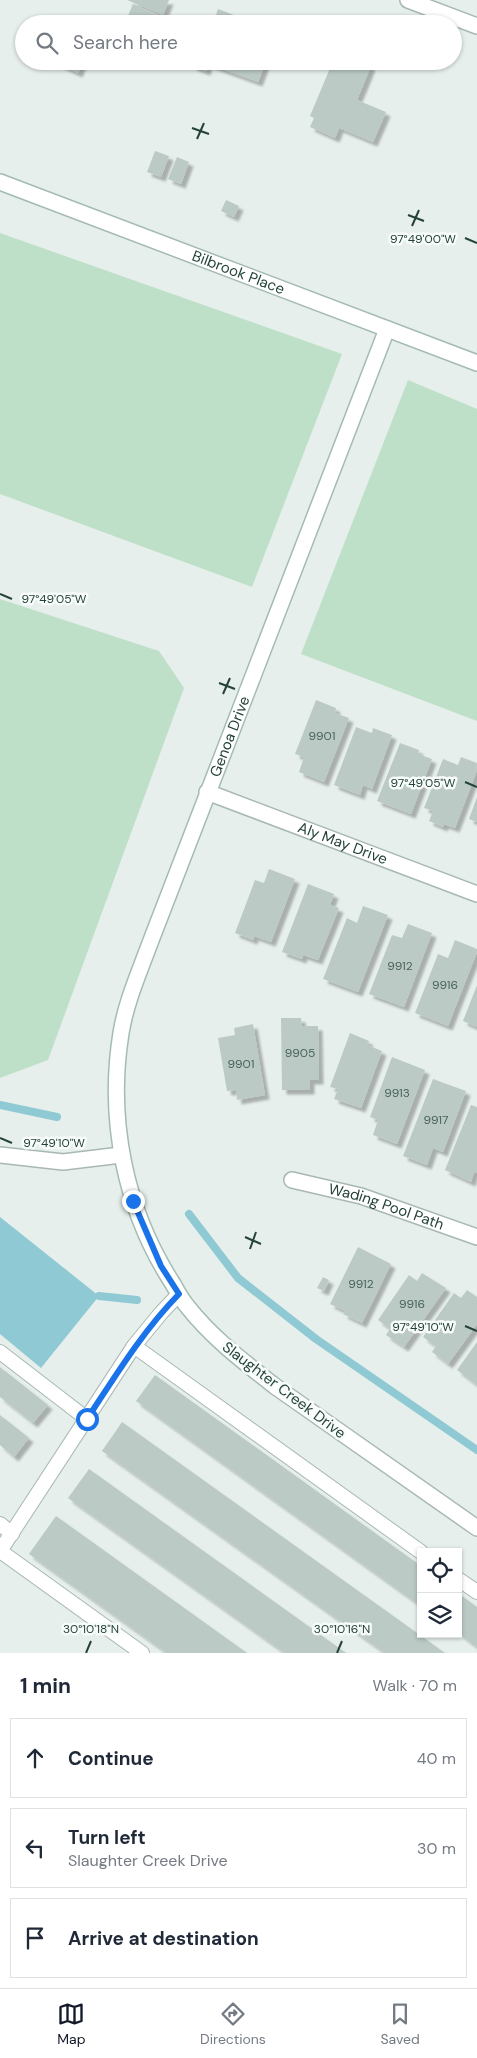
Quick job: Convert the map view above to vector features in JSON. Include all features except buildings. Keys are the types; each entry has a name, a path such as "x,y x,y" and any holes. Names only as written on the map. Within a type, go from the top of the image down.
{"street":[{"path":"408,0 448,15"},
{"path":"462,20 477,26"},
{"name":"Bilbrook Place","path":"0,182 477,363"},
{"name":"Genoa Drive","path":"121,1154 117,1110 118,1066 121,1033 132,992 387,329"},
{"name":"Aly May Drive","path":"208,792 477,894"},
{"path":"0,1155 63,1162 121,1154"},
{"name":"Slaughter Creek Drive","path":"121,1154 133,1201 145,1232 161,1266 185,1304 200,1322 230,1352 276,1387 477,1528"},
{"name":"Wading Pool Path","path":"292,1180 361,1196 477,1238"}],"lane":[{"path":"142,1653 0,1551 134,1346 179,1294"},
{"path":"134,1346 417,1549"},
{"path":"0,1352 87,1419"},
{"path":"0,1524 12,1534"},
{"path":"462,1582 477,1592"}],"green space":[{"path":"0,233 342,354 252,587 0,494"},
{"path":"408,380 477,409 477,721 301,654"},
{"path":"0,599 159,651 184,688 48,1060 0,1078"}],"water":[{"path":"0,1217 99,1296 41,1368 0,1334"}],"waterway":[{"path":"0,1105 57,1117"},
{"path":"189,1214 238,1278 316,1339 477,1450"},
{"path":"99,1296 137,1300"}],"route":[{"path":"87,1419 134,1346 179,1294 161,1266 133,1201"}]}
